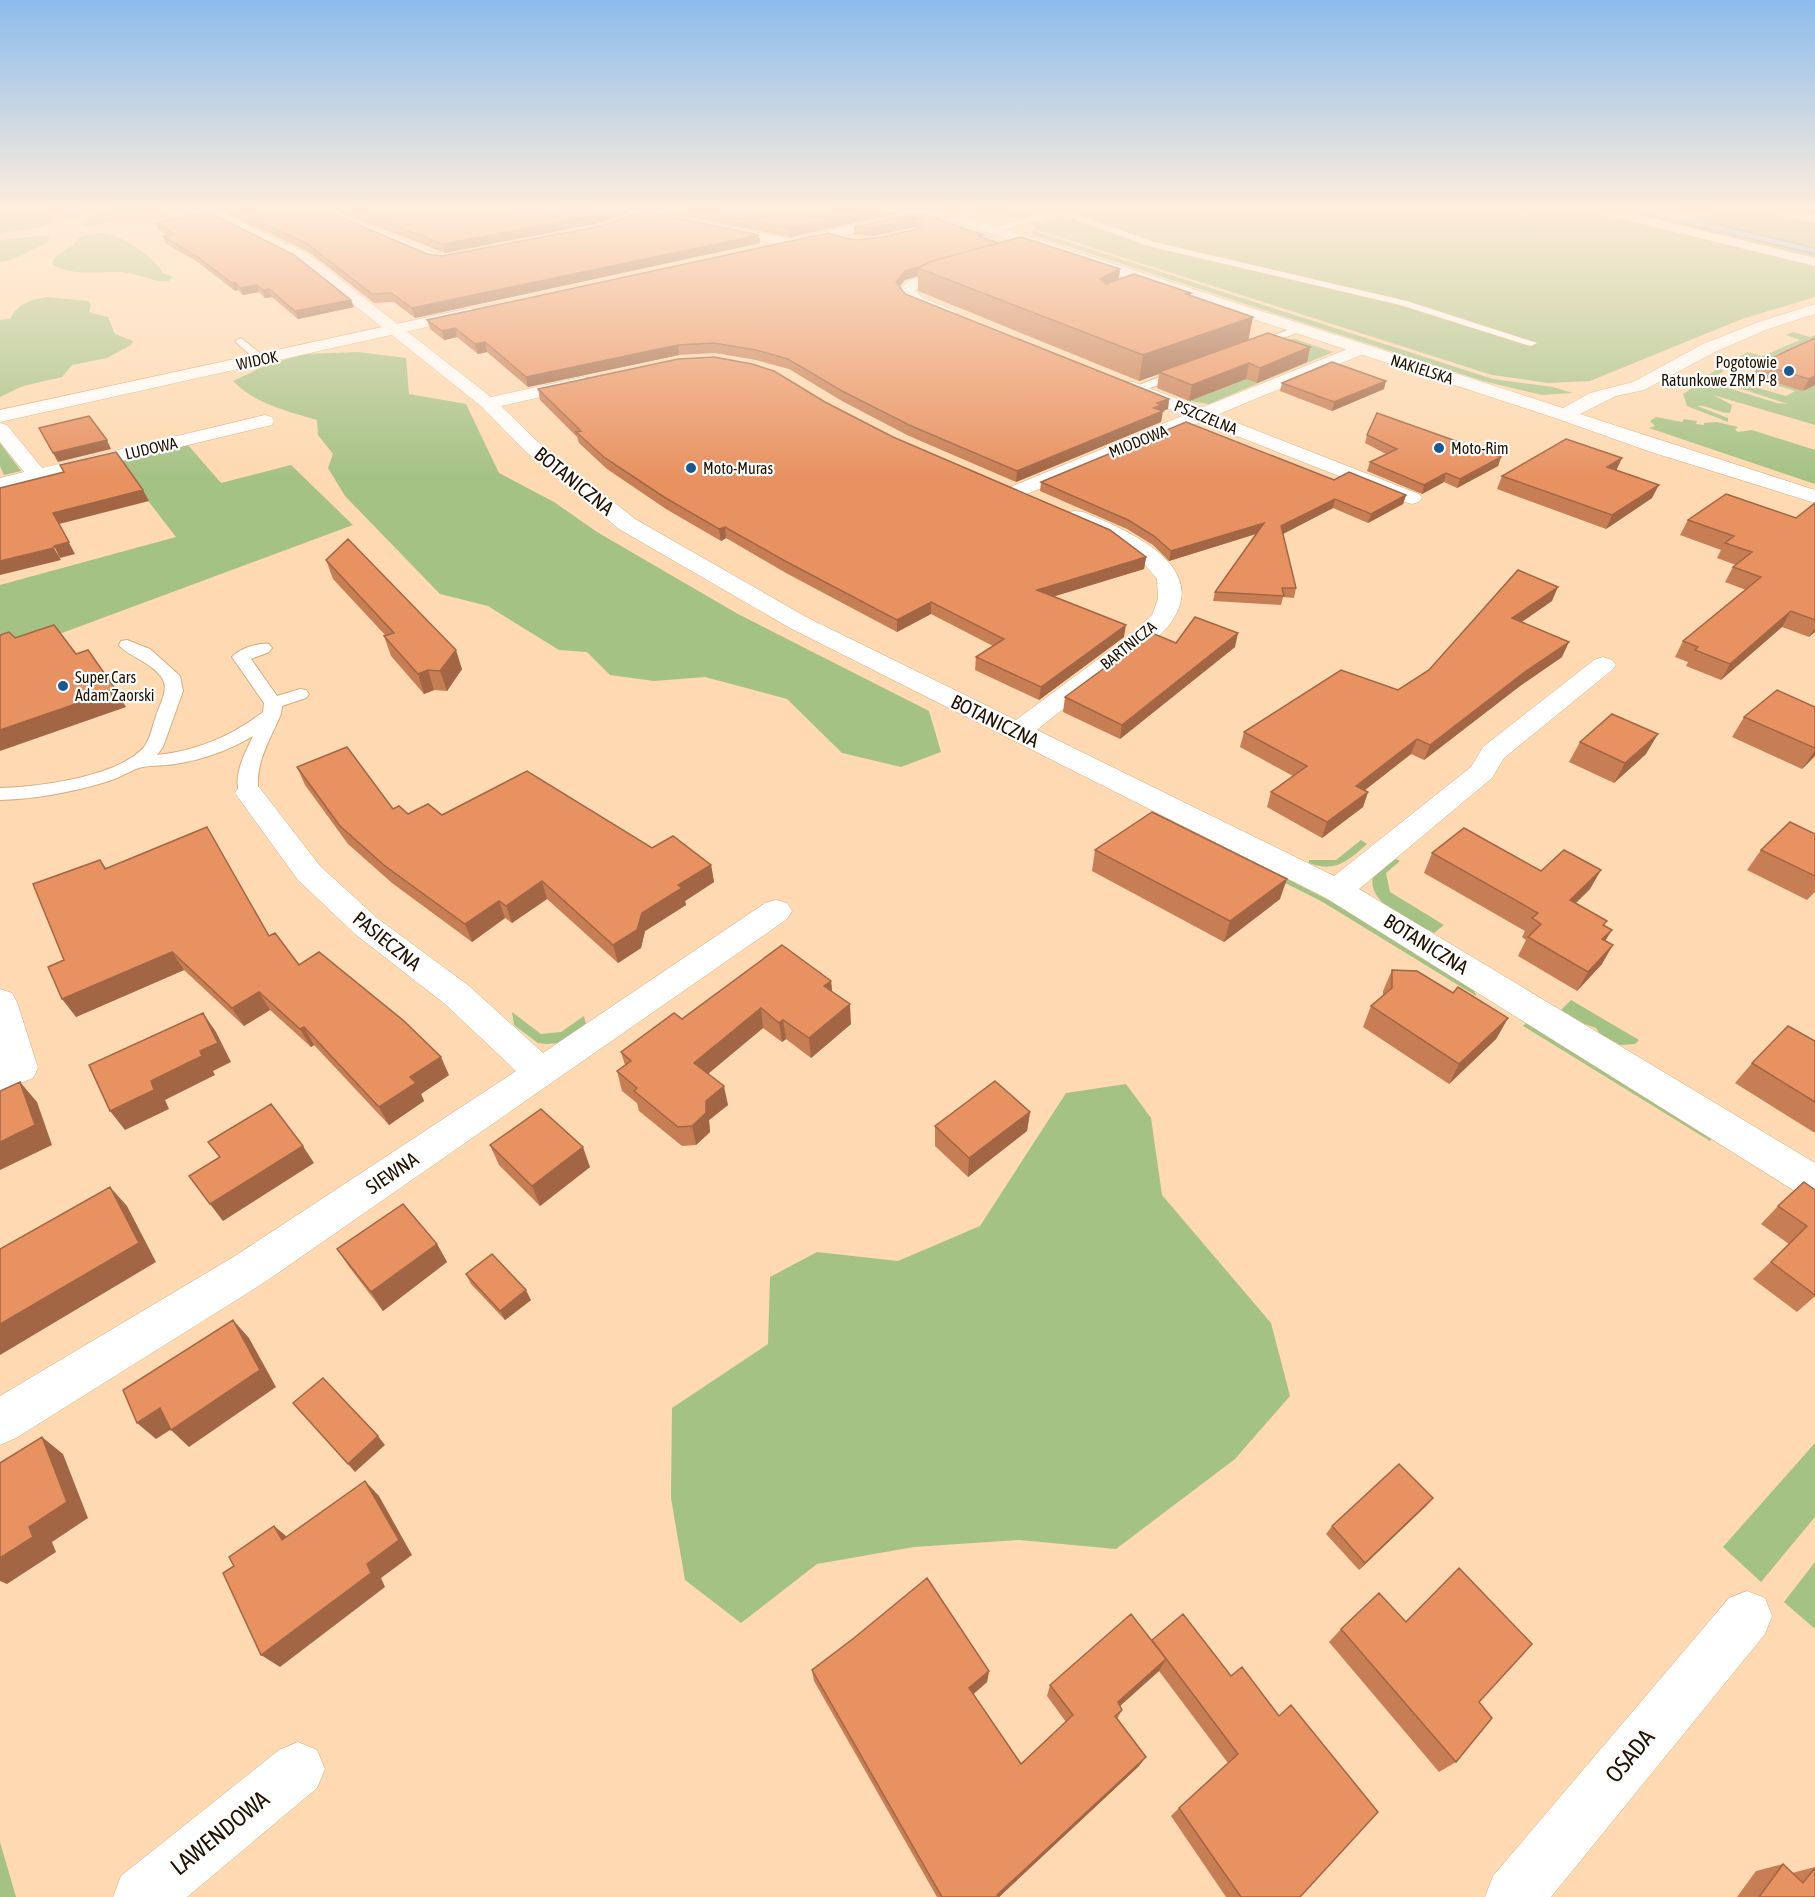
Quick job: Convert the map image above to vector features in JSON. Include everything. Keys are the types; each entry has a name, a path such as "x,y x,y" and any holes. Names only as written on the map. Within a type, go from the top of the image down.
{"street":[{"name":"BOTANICZNA","path":"355,300 488,403 531,446 627,524 799,623 1337,890 1815,1183"},
{"path":"916,300 964,320"},
{"name":"NAKIELSKA","path":"1209,300 1565,415 1624,438 1745,474 1815,498"},
{"name":"WIDOK","path":"0,416 482,310"},
{"path":"1565,415 1617,404 1632,396 1638,386 1709,348 1762,326 1812,311"},
{"name":"MIODOWA","path":"1016,492 1360,349"},
{"path":"488,403 597,379"},
{"name":"PSZCZELNA","path":"1114,380 1412,498"},
{"name":"LUDOWA","path":"0,484 265,421"},
{"path":"0,429 37,475"},
{"name":"BARTNICZA","path":"996,483 1118,535 1138,547 1162,571 1169,581 1172,593 1162,617 1145,636 1017,732"},
{"path":"1337,890 1482,772 1493,753 1603,665"},
{"name":"PASIECZNA","path":"249,793 309,873 366,926 457,995 542,1073"},
{"name":"SIEWNA","path":"0,1422 250,1269 542,1073 776,911"},
{"path":"0,1002 20,1068 0,1077"},
{"name":"OSADA","path":"1514,1897 1747,1616"},
{"name":"LAWENDOWA","path":"142,1897 298,1769"}],"lane":[{"path":"1388,300 1531,343"},
{"path":"1234,353 1298,329"},
{"path":"241,341 261,358"},
{"path":"1135,389 1203,364"},
{"path":"127,645 144,653 163,667 171,676 174,691 154,747 142,761"},
{"path":"263,648 241,657 273,709"},
{"path":"0,794 44,790 91,780 142,761 161,761 229,741 259,725 273,709 300,694"},
{"path":"249,793 247,780 249,770 273,709"}],"green space":[{"path":"35,300 88,301 91,305 89,312 108,317 115,334 133,341 131,345 107,358 72,365 62,377 23,386 0,397 0,320 10,319 17,309"},
{"path":"1232,300 1247,300 1493,379 1553,387 1573,393 1542,395 1483,381"},
{"path":"1255,300 1807,300 1742,319 1590,381 1548,383 1492,375"},
{"path":"1793,332 1810,337 1815,335 1815,344 1763,368 1736,360 1747,352 1762,356 1800,340 1786,335"},
{"path":"1295,339 1333,352 1209,404 1188,401 1214,390 1195,374 1226,386 1296,359 1281,340"},
{"path":"358,352 406,358 409,394 466,404 499,473 554,502 597,532 738,614 929,711 941,752 901,767 842,753 787,699 705,677 654,681 610,675 587,652 559,650 488,606 440,594 345,496 328,468 333,454 318,435 317,420 261,401 233,381 269,364 306,354"},
{"path":"1719,368 1724,371 1715,376 1786,396 1795,391 1776,385 1780,384 1804,391 1815,385 1815,425 1713,395 1732,405 1730,413 1697,406 1728,418 1728,422 1687,406 1683,394 1699,383 1712,383 1777,403 1788,404 1705,377"},
{"path":"1656,417 1682,422 1684,419 1697,421 1696,424 1704,425 1704,423 1717,422 1738,427 1735,430 1738,432 1752,430 1815,450 1815,484 1649,428 1655,426 1650,421"},
{"path":"0,443 21,471 4,475 0,466"},
{"path":"188,445 221,483 291,465 353,525 0,656 0,585 176,537 118,462"},
{"path":"1361,840 1367,844 1341,864 1326,867 1309,863 1309,860 1336,860"},
{"path":"1393,857 1400,861 1386,873 1390,892 1444,925 1434,933 1393,911 1377,896 1373,886 1373,876"},
{"path":"1255,868 1266,868 1338,905 1473,985 1476,996 1321,901"},
{"path":"1571,1000 1639,1040 1635,1044 1620,1045 1600,1034 1596,1028 1582,1023 1561,1010"},
{"path":"512,1012 541,1034 561,1032 584,1016 588,1033 558,1043 538,1043 514,1025"},
{"path":"1529,1020 1715,1134 1710,1141 1523,1026"},
{"path":"1126,1084 1151,1118 1162,1195 1271,1323 1290,1396 1235,1459 1116,1549 1019,1540 914,1547 817,1564 741,1623 685,1580 671,1498 672,1408 768,1344 770,1277 817,1252 898,1261 980,1226 1066,1093"},
{"path":"1815,1443 1815,1517 1761,1582 1723,1547"},
{"path":"1815,1562 1815,1629 1784,1602"},
{"path":"0,1842 16,1897 0,1897"}],"building":[{"path":"281,300 351,300 295,311"},
{"path":"400,300 452,300 412,308"},
{"path":"521,300 919,300 1169,399 1157,403 1161,405 1154,408 1163,411 1017,471 909,425 842,391 788,359 756,350 714,343 678,345 526,377 485,342 475,344 455,328 442,331 427,320"},
{"path":"1000,300 1202,300 1253,317 1143,355"},
{"path":"1268,333 1310,347 1260,368 1249,363 1192,385 1159,372"},
{"path":"1815,338 1815,376 1809,379 1759,364"},
{"path":"714,357 752,364 774,371 825,402 893,437 1110,530 1146,557 1037,590 1126,625 1041,687 976,657 1004,639 931,602 897,620 725,527 719,529 664,497 605,458 576,432 581,431 538,389 678,359"},
{"path":"1332,362 1386,381 1334,402 1282,383"},
{"path":"1377,413 1501,457 1460,479 1446,473 1424,485 1370,462 1397,449 1367,435"},
{"path":"89,416 107,440 53,453 39,428"},
{"path":"1186,422 1334,480 1349,472 1406,495 1371,514 1335,499 1281,526 1296,588 1282,588 1284,596 1215,592 1264,523 1171,551 1154,536 1128,520 1041,482"},
{"path":"1566,439 1622,458 1607,467 1659,485 1612,515 1502,476"},
{"path":"116,452 143,490 53,513 69,542 54,546 54,548 0,561 0,488 64,472 60,465"},
{"path":"1726,494 1796,518 1815,503 1815,620 1791,611 1730,664 1695,650 1698,647 1683,641 1761,577 1733,567 1752,552 1725,543 1734,536 1688,520"},
{"path":"348,539 456,650 440,671 428,670 418,674 384,636 394,633 326,560"},
{"path":"1518,570 1558,587 1512,618 1569,642 1526,671 1430,745 1417,739 1356,786 1368,792 1327,822 1271,792 1307,766 1244,732 1341,670 1398,690 1429,670"},
{"path":"1195,617 1238,633 1122,725 1065,697 1152,633 1176,643"},
{"path":"54,625 76,654 88,650 116,690 0,730 0,635 9,632 15,638"},
{"path":"1777,690 1815,707 1815,748 1744,717"},
{"path":"1612,714 1658,734 1625,763 1580,742"},
{"path":"347,747 393,809 399,806 408,814 428,804 442,815 527,771 652,848 673,836 711,865 678,885 682,888 642,913 637,930 613,945 542,881 506,906 499,901 465,924 385,866 340,826 297,767"},
{"path":"1152,812 1287,879 1230,921 1095,850"},
{"path":"1790,822 1815,834 1815,876 1761,850"},
{"path":"207,827 269,936 275,933 299,965 319,952 404,1021 441,1057 410,1077 416,1083 379,1107 304,1027 300,1029 259,992 232,1008 172,952 62,999 48,967 64,960 33,884 100,860 105,869"},
{"path":"1464,828 1541,871 1564,850 1601,870 1570,900 1607,921 1603,925 1612,930 1602,939 1613,945 1588,972 1528,937 1541,924 1532,918 1538,913 1432,853"},
{"path":"782,945 831,981 824,986 850,1004 809,1038 783,1020 779,1023 761,1008 694,1063 724,1086 706,1101 706,1113 692,1126 678,1127 634,1091 637,1088 617,1071 631,1061 621,1052 674,1013 682,1019"},
{"path":"1392,970 1417,971 1453,993 1458,987 1508,1018 1459,1064 1371,1006 1392,988"},
{"path":"203,1013 218,1043 200,1051 202,1056 151,1081 154,1090 110,1111 89,1065"},
{"path":"1788,1026 1815,1041 1815,1102 1752,1063"},
{"path":"995,1081 1030,1112 969,1158 935,1126"},
{"path":"20,1082 35,1125 0,1142 0,1091"},
{"path":"271,1104 303,1146 210,1204 189,1176 220,1157 208,1142"},
{"path":"541,1109 583,1147 532,1186 490,1145"},
{"path":"1804,1182 1815,1190 1815,1295 1771,1262 1807,1226 1778,1206"},
{"path":"110,1187 139,1243 0,1324 0,1249"},
{"path":"403,1204 437,1244 371,1292 337,1249"},
{"path":"492,1254 526,1290 500,1311 466,1274"},
{"path":"233,1320 260,1370 171,1430 160,1408 137,1423 123,1390"},
{"path":"323,1378 378,1436 348,1464 293,1403"},
{"path":"42,1437 67,1502 29,1527 33,1537 0,1558 0,1463"},
{"path":"1399,1464 1433,1498 1365,1563 1332,1526"},
{"path":"365,1481 399,1540 367,1564 371,1573 261,1655 223,1573 234,1566 229,1557 274,1526 282,1540"},
{"path":"1459,1568 1532,1644 1479,1702 1492,1718 1456,1762 1341,1629 1379,1593 1406,1622"},
{"path":"927,1578 989,1671 969,1688 1021,1764 1073,1715 1050,1685 1131,1614 1166,1659 1118,1702 1122,1710 1115,1716 1146,1757 997,1895 999,1897 942,1897 812,1670"},
{"path":"1183,1614 1231,1676 1242,1667 1279,1716 1291,1705 1378,1812 1300,1897 1241,1897 1179,1808 1238,1754 1152,1640"},
{"path":"1783,1864 1803,1883 1815,1868 1815,1897 1759,1897"}],"place":[{"name":"Pogotowie Ratunkowe ZRM P-8","path":"1789,371"},
{"name":"Moto-Rim","path":"1439,448"},
{"name":"Moto-Muras","path":"691,468"},
{"name":"Super Cars Adam Zaorski","path":"63,686"}]}
